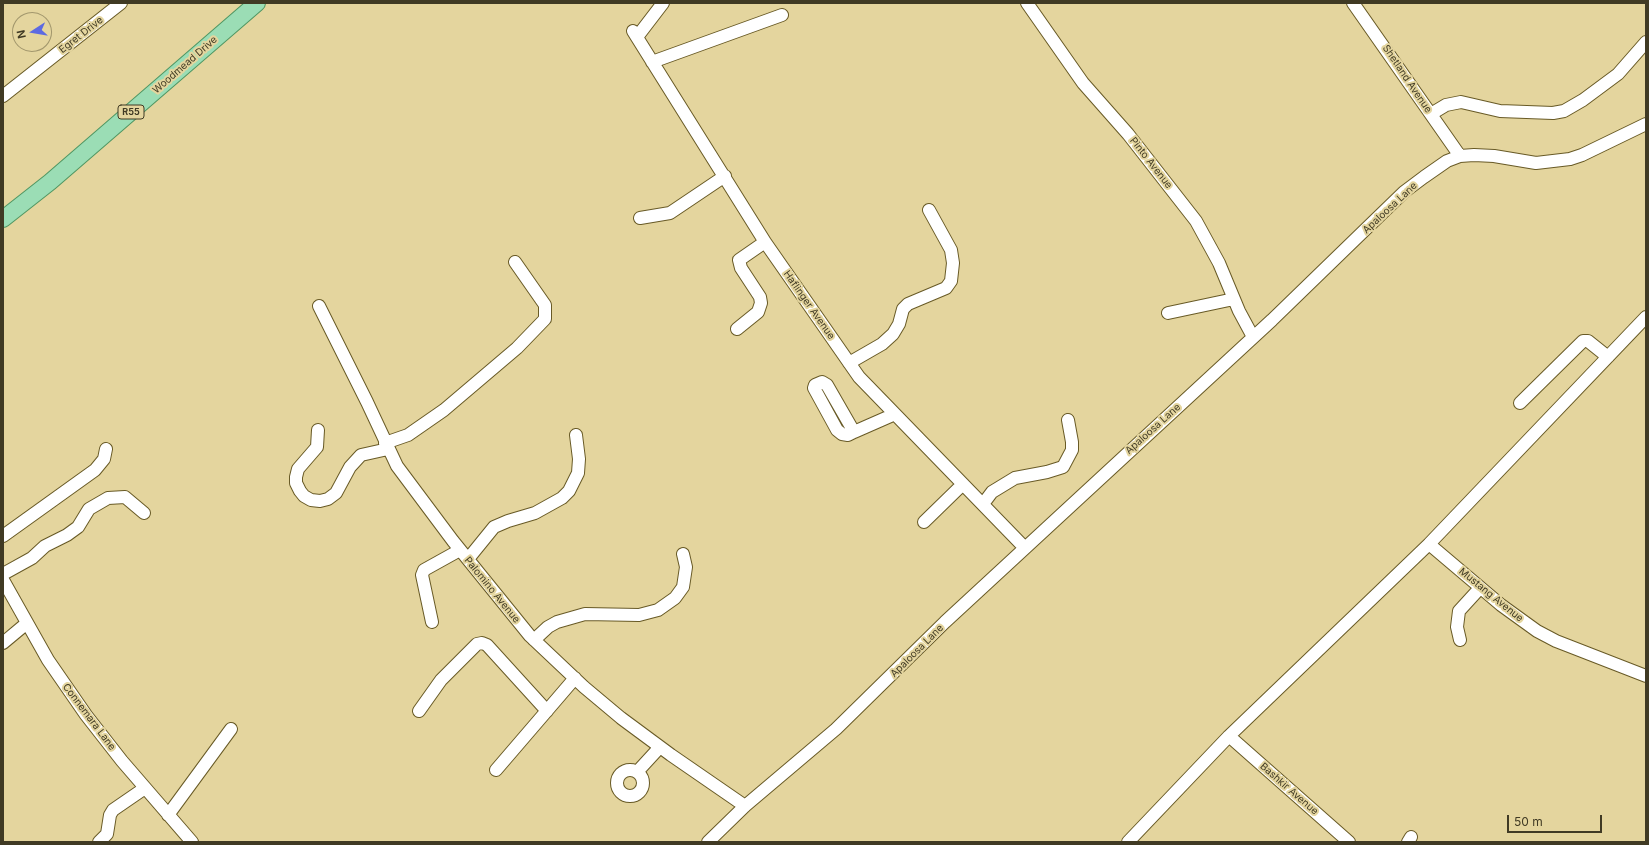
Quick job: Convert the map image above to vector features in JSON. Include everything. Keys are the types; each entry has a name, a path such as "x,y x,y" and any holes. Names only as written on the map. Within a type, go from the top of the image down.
{"main road":[{"name":"Woodmead Drive","path":"3,219 50,182 257,3"}],"street":[{"name":"Egret Drive","path":"3,96 120,3"},
{"name":"Haflinger Avenue","path":"663,3 635,34 766,242 849,363 867,386 1025,548"},
{"name":"Pinto Avenue","path":"1027,3 1084,83 1128,134 1196,221 1219,263 1234,299 1253,337"},
{"name":"Shetland Avenue","path":"1352,3 1399,66 1460,156"},
{"path":"652,62 782,15"},
{"path":"1431,114 1446,104 1461,102 1500,111 1552,113 1564,111 1583,100 1618,74 1646,42"},
{"name":"Apaloosa Lane","path":"708,842 745,806 836,729 945,622 1253,337 1404,192 1447,161 1460,156 1494,156 1536,163 1556,161 1582,155 1646,124"},
{"path":"640,218 670,213 724,176"},
{"path":"849,363 882,344 893,334 899,324 903,309 908,304 946,288 951,281 953,263 951,250 929,210"},
{"path":"737,329 758,312 761,304 760,297 741,268 739,260 766,242"},
{"path":"318,430 317,447 298,469 296,477 300,491 304,496 311,500 320,501 328,499 336,493 350,467 361,455 386,446 408,435 444,410 517,348 545,319 545,304 515,262"},
{"path":"1168,313 1234,299"},
{"name":"Palomino Avenue","path":"319,306 397,466 464,554 534,640 621,718 745,806"},
{"path":"1128,842 1228,736 1430,544 1646,317"},
{"path":"1520,403 1582,341 1588,341 1608,357"},
{"path":"854,432 895,414"},
{"path":"982,504 992,492 1015,478 1047,472 1063,466 1072,450 1068,420"},
{"path":"432,622 422,575 424,570 464,554 494,527 535,512 562,498 569,491 578,473 579,459 576,435"},
{"path":"3,536 95,470 104,459 106,450"},
{"path":"924,522 963,484"},
{"path":"3,574 32,558 45,546 67,535 78,527 89,509 108,498 125,497 144,513"},
{"name":"Mustang Avenue","path":"1430,544 1480,588 1537,631 1556,641 1646,676"},
{"path":"534,640 548,627 557,622 585,614 639,616 658,610 675,598 683,587 686,568 683,554"},
{"name":"Connemara Lane","path":"3,580 48,660 86,715 145,788 192,842"},
{"path":"1460,640 1457,626 1459,611 1480,588"},
{"path":"3,643 27,623"},
{"path":"419,711 441,680 477,644 482,643 487,645 547,711"},
{"path":"496,770 575,678"},
{"path":"168,815 231,729"},
{"name":"Bashkir Avenue","path":"1228,736 1349,842"},
{"path":"637,772 660,747"},
{"path":"100,842 107,834 110,815 113,810 145,788"}]}
